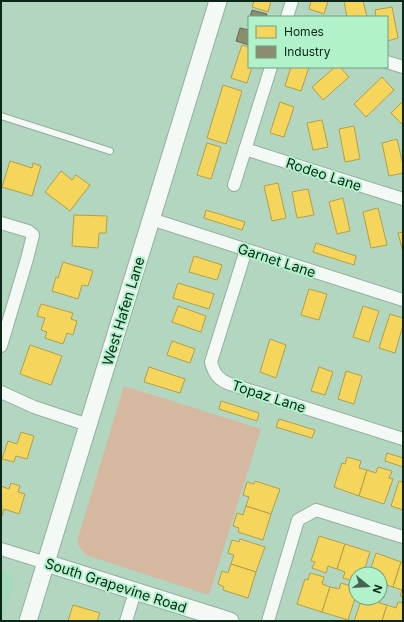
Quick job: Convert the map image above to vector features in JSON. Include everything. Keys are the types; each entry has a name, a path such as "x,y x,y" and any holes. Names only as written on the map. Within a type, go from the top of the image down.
{"main road":[{"name":"West Hafen Lane","path":"28,621 218,1"},
{"name":"South Grapevine Road","path":"46,563 230,621"}],"street":[{"path":"287,16 292,1"},
{"path":"388,62 403,67"},
{"path":"234,185 271,68"},
{"name":"Rodeo Lane","path":"245,149 403,199"},
{"name":"Garnet Lane","path":"151,220 403,300"},
{"path":"1,223 33,235 1,346"},
{"name":"Topaz Lane","path":"246,250 211,362 213,371 221,380 230,384 403,439"},
{"path":"1,392 34,407 88,426"},
{"path":"268,621 298,520 316,510 403,538"},
{"name":"South Grapevine Road","path":"1,549 46,563"},
{"path":"126,621 135,592"}],"lane":[{"path":"1,116 110,151"}],"shaded area":[{"path":"124,386 261,429 209,595 86,555 78,545 78,538"},
{"path":"1,570 9,574 12,580 12,587 2,621"}],"building: Homes":[{"path":"254,1 271,1 268,12 252,7"},
{"path":"311,1 328,1 324,14 309,9"},
{"path":"344,1 363,1 367,16 347,16"},
{"path":"392,7 398,38 388,41 388,16 376,16 375,10"},
{"path":"242,45 248,47 248,68 252,68 247,83 231,78"},
{"path":"291,68 309,68 301,91 285,86"},
{"path":"334,68 341,68 349,77 323,100 312,87"},
{"path":"382,77 394,90 366,117 354,104"},
{"path":"223,85 242,91 226,144 207,138"},
{"path":"403,101 403,125 391,113"},
{"path":"280,102 294,107 284,137 270,133"},
{"path":"322,120 328,147 313,150 307,123"},
{"path":"354,126 360,159 345,162 339,129"},
{"path":"397,139 403,165 403,173 389,176 382,143"},
{"path":"207,143 221,147 211,179 197,175"},
{"path":"10,161 32,168 33,163 41,166 32,196 2,187"},
{"path":"61,171 72,180 76,175 90,185 70,211 45,192"},
{"path":"278,183 286,218 272,221 264,186"},
{"path":"308,189 314,215 297,218 292,192"},
{"path":"343,198 350,231 337,234 329,202"},
{"path":"378,208 387,245 371,248 363,212"},
{"path":"206,210 245,222 242,230 204,218"},
{"path":"74,215 107,216 106,233 99,233 98,248 72,246"},
{"path":"403,232 403,252 398,233"},
{"path":"316,243 356,256 354,265 313,252"},
{"path":"194,256 222,265 217,280 189,272"},
{"path":"63,262 93,271 88,286 82,285 78,299 52,291 56,277 58,278"},
{"path":"178,283 214,294 209,309 173,298"},
{"path":"309,289 327,294 319,320 301,315"},
{"path":"41,304 73,313 71,319 77,321 73,335 67,333 63,344 45,338 47,332 41,330 45,318 37,316"},
{"path":"178,306 206,316 201,332 172,322"},
{"path":"363,306 379,311 369,342 353,337"},
{"path":"390,314 403,318 403,325 395,353 379,348"},
{"path":"270,339 286,345 276,378 260,372"},
{"path":"172,341 195,349 190,363 167,355"},
{"path":"30,345 62,356 51,385 20,374"},
{"path":"149,367 185,379 180,393 144,382"},
{"path":"319,367 333,372 325,395 311,391"},
{"path":"346,371 362,376 354,404 338,399"},
{"path":"221,401 259,413 257,421 219,409"},
{"path":"279,419 315,430 312,438 276,427"},
{"path":"21,432 34,436 27,459 16,456 14,462 2,459 8,441 17,444"},
{"path":"387,453 403,458 403,467 385,461"},
{"path":"347,457 361,461 359,468 367,470 359,496 334,487 342,463 345,464"},
{"path":"378,467 392,471 389,478 393,479 384,504 359,496 367,470 376,473"},
{"path":"403,479 403,510 391,506 399,481 402,482"},
{"path":"255,481 280,489 271,514 246,506 249,497 243,495 247,482 254,484"},
{"path":"11,483 20,486 18,492 25,494 19,514 4,509 2,516 1,486 9,489"},
{"path":"246,506 271,514 263,540 238,532 239,528 233,526 237,513 243,515"},
{"path":"319,536 345,544 337,569 328,566 326,573 312,568 315,562 311,561"},
{"path":"240,539 265,547 256,572 231,564 234,555 228,553 232,540 239,542"},
{"path":"345,544 370,552 366,566 348,566 348,580 343,578 345,572 337,569"},
{"path":"376,553 401,562 393,587 388,585 388,566 372,566"},
{"path":"401,562 403,562 403,597 400,596 402,590 393,587"},
{"path":"231,564 256,572 248,598 223,590 224,587 218,584 222,571 228,573"},
{"path":"310,573 324,577 322,584 330,587 322,612 297,604 305,579 308,580"},
{"path":"341,583 348,585 348,606 352,606 348,620 322,612 330,587 339,589"},
{"path":"398,602 403,603 403,621 382,621 387,606 396,608"},
{"path":"73,605 100,613 97,621 68,621"},
{"path":"359,606 387,606 382,621 354,621"}],"building: Industry":[{"path":"252,10 267,14 266,16 250,16"},
{"path":"240,28 248,30 248,45 236,41"}]}
